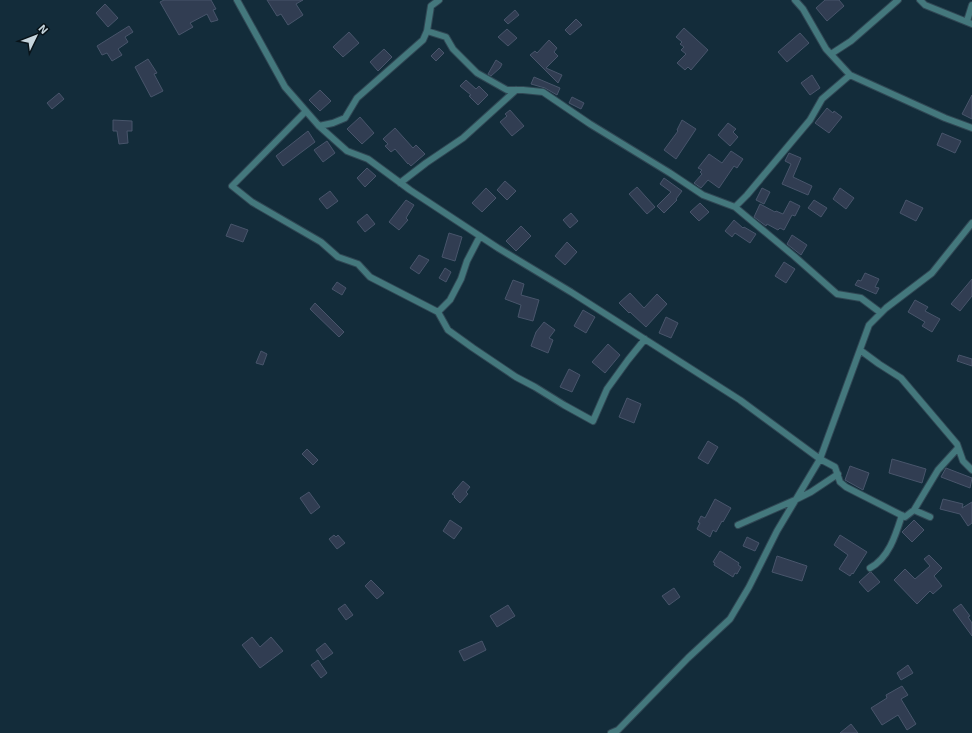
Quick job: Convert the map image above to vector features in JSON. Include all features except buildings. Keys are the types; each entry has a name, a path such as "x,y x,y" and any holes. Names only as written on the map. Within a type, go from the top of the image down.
{"street":[{"path":"237,0 285,87 319,126 347,151 368,160 480,236 740,400 820,459 835,467 840,482 846,486 905,517 914,510 938,470 958,448"},
{"path":"319,126 333,124 345,118 357,98 423,40 427,31 431,6 438,0"},
{"path":"795,0 802,9 826,50 850,75 945,118 972,128"},
{"path":"831,54 851,41 898,0"},
{"path":"920,0 925,5 969,22 972,5"},
{"path":"427,31 446,37 453,49 477,73 507,90 543,92 590,124 670,172 703,195 735,207 837,294 861,298 881,313"},
{"path":"735,207 747,195 810,120 822,100 850,75"},
{"path":"400,183 426,162 463,138 516,90"},
{"path":"306,112 232,186 252,202 321,242 338,257 358,264 370,277 438,312 448,330 479,352 516,378 593,421 607,389 645,340"},
{"path":"611,733 618,730 688,658 730,619 749,587 777,531 820,459 869,325 881,313 932,273 972,224"},
{"path":"438,312 450,300 480,236"},
{"path":"860,350 901,378 957,444 963,461 972,470"},
{"path":"738,525 795,500 838,474"},
{"path":"914,510 930,517"},
{"path":"870,568 877,564 888,550 896,534 902,515"}]}
